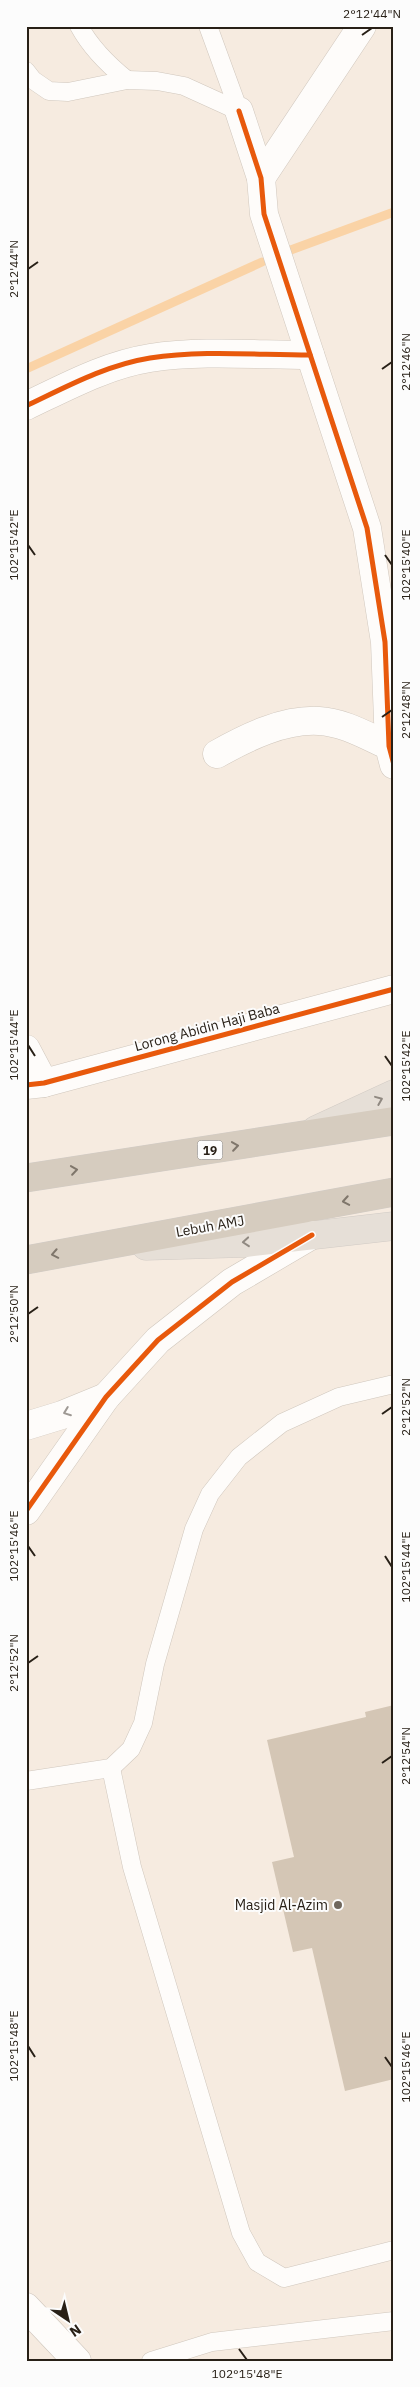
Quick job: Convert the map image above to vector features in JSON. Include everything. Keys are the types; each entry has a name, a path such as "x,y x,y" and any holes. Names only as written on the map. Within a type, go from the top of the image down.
{"highway":[{"name":"19","path":"26,1178 394,1121"},
{"name":"Lebuh AMJ","path":"26,1260 394,1192"}],"main road":[{"path":"303,1136 394,1094"},
{"path":"83,1249 245,1243 394,1226"}],"street":[{"path":"261,178 362,26"},
{"path":"239,111 261,178 264,214 367,528 385,642 391,756"},
{"path":"26,406 101,371 149,358 187,355 310,354"},
{"path":"216,754 247,737 294,723 320,720 347,727 391,756"},
{"name":"Lorong Abidin Haji Baba","path":"35,1084 394,989"},
{"path":"26,1049 35,1084"},
{"path":"26,1511 106,1396 158,1340 232,1282 312,1235"},
{"path":"26,1426 62,1415 106,1396"},
{"path":"26,2307 77,2361"}],"lane":[{"path":"79,26 86,40 106,62 127,80"},
{"path":"208,26 239,111"},
{"path":"26,71 33,80 49,91 68,92 127,80 157,80 184,86 239,111"},
{"path":"26,1781 111,1768 131,1749 143,1724 154,1664 194,1529 210,1494 239,1457 282,1423 339,1397 394,1384"},
{"path":"111,1768 132,1867 241,2233 257,2262 284,2278 394,2250"},
{"path":"151,2361 212,2342 394,2321"}],"building":[{"name":"Masjid Al-Azim","path":"394,1705 394,2079 345,2091 312,1948 293,1952 272,1862 294,1857 267,1740 366,1717 365,1712"}],"waterway":[{"path":"288,251 394,212"},
{"path":"26,369 262,262"}],"cycle path":[{"path":"239,111 261,178 264,214 367,528 385,642 389,746 394,765"},
{"path":"26,406 102,371 150,358 189,354 310,355"},
{"path":"26,1085 44,1083 394,989"},
{"path":"26,1511 106,1397 158,1340 232,1282 312,1235"}],"place":[{"name":"Masjid Al-Azim","path":"338,1905"}]}
